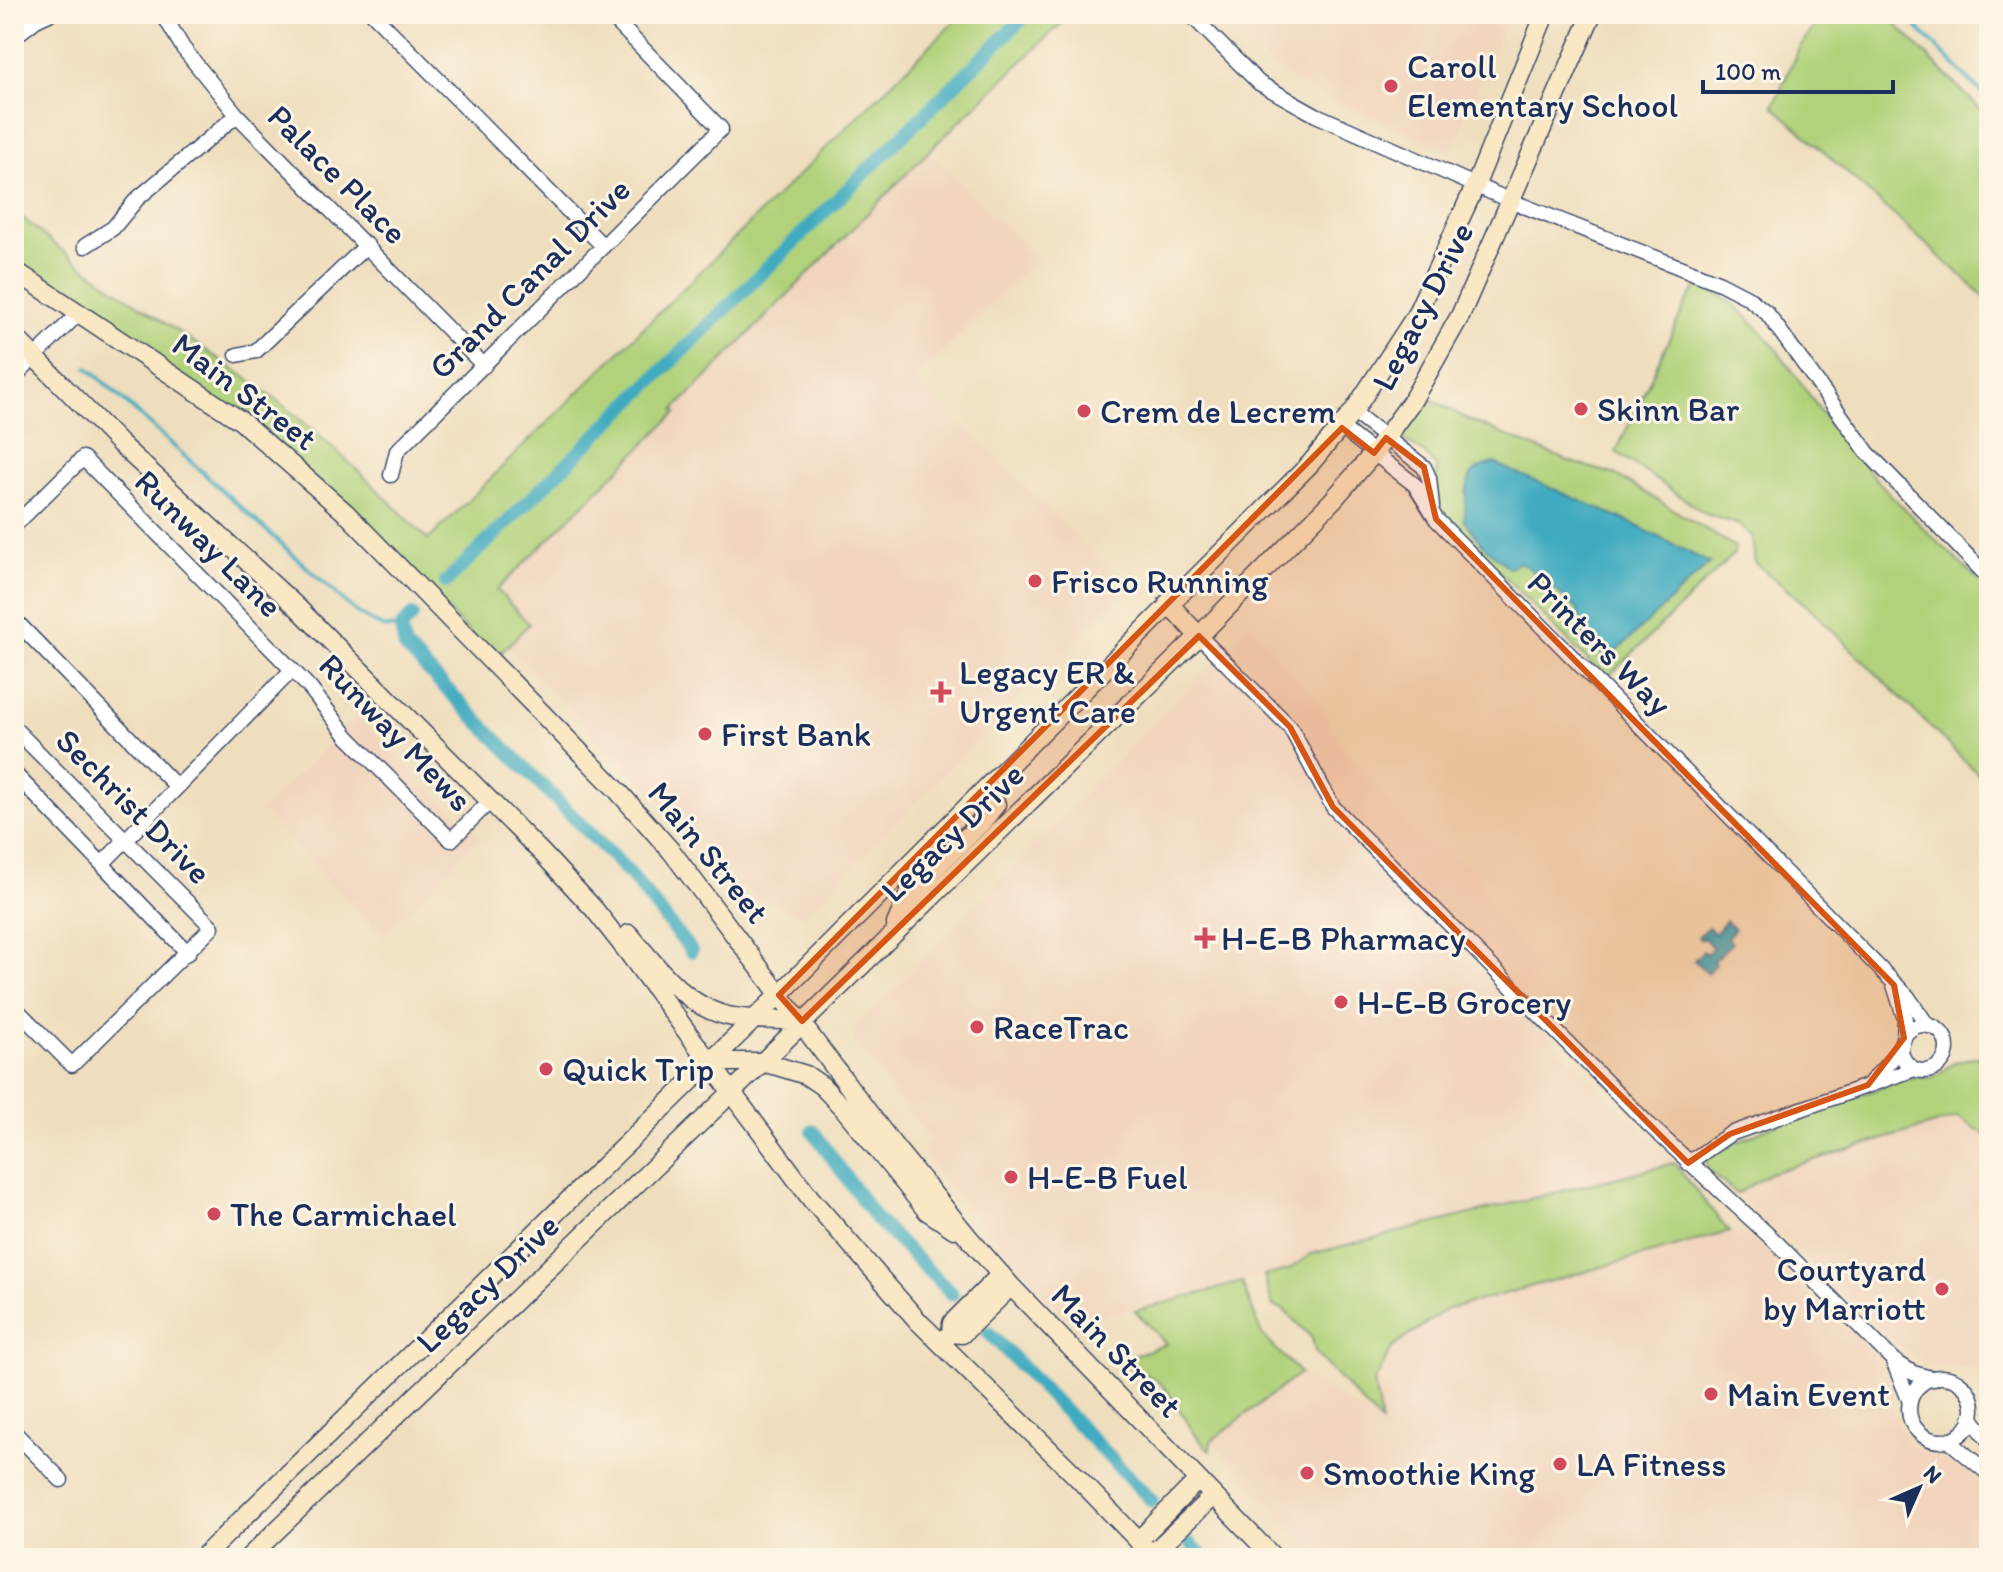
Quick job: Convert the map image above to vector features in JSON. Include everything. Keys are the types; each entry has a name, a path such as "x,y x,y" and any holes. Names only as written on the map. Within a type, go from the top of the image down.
{"main road":[{"name":"Legacy Drive","path":"202,1558 779,995 1310,464 1342,428 1415,317 1476,184 1545,14"},
{"name":"Legacy Drive","path":"248,1558 1199,636 1332,501 1374,453 1438,358 1511,201 1592,14"},
{"name":"Main Street","path":"14,270 241,421 347,514 618,791 672,852 893,1145 969,1238 1274,1558"},
{"path":"14,336 120,444 297,607 543,854 614,934 811,1199 918,1321 946,1338 1148,1551"},
{"path":"1168,603 1199,636"},
{"path":"983,789 1010,820"},
{"path":"890,937 909,894 983,821 996,804"},
{"path":"543,854 576,874 660,971 691,998 727,1016 802,1021"},
{"path":"709,1062 761,1062 806,1075 822,1086 845,1110 927,1211 969,1238"},
{"path":"510,1258 534,1282"},
{"path":"946,1338 962,1334 1006,1280"},
{"path":"307,1456 330,1479"},
{"path":"1148,1551 1198,1480"},
{"path":"1148,1551 1213,1496"}],"street":[{"path":"14,37 49,14"},
{"name":"Palace Place","path":"163,14 183,48 237,115 484,366"},
{"path":"373,14 603,246"},
{"name":"Grand Canal Drive","path":"391,475 397,451 721,129 609,14"},
{"path":"1190,14 1259,83 1316,115 1511,201 1720,283 1747,297 1767,313 1868,453 1989,578"},
{"path":"85,246 113,228 137,199 237,115"},
{"path":"237,355 256,351 367,245"},
{"path":"14,377 79,313"},
{"path":"1353,412 1424,467 1436,519"},
{"name":"Printers Way","path":"1342,428 1415,485 1436,519 1908,997 1928,1026"},
{"name":"Runway Lane","path":"14,526 83,458 292,670"},
{"path":"14,619 177,787"},
{"path":"1199,636 1290,727 1333,807 1688,1163 1778,1244 1893,1360 1913,1373 1934,1379 1947,1378 1962,1386 1971,1401 1971,1417 1963,1432 1948,1440 1933,1440 1918,1431 1910,1417 1910,1402 1893,1360"},
{"path":"103,863 292,670"},
{"name":"Runway Mews","path":"292,670 314,692 348,737 451,840 490,801"},
{"name":"Sechrist Drive","path":"14,728 212,927 188,953 14,773"},
{"path":"14,1007 72,1065 188,953"},
{"path":"1894,985 1905,1019 1904,1059 1915,1069"},
{"path":"1688,1163 1730,1134 1915,1069 1933,1069 1945,1057 1944,1038 1935,1028 1914,1028 1893,1058 1868,1085"},
{"path":"1910,1402 1919,1387 1934,1379"},
{"path":"1971,1417 1989,1441"},
{"path":"14,1432 61,1480"},
{"path":"1948,1440 1989,1474"}],"highlighted area":[{"path":"1342,428 1374,453 1386,438 1424,467 1436,519 1894,985 1904,1038 1868,1085 1730,1134 1688,1163 1333,807 1290,727 1199,636 802,1021 779,995"}],"shaded area":[{"name":"Caroll Elementary School","path":"1216,14 1509,14 1452,151 1313,92 1268,62"},
{"path":"929,151 1037,259 915,379 1128,588 803,916 756,898 507,646 529,624 496,591 677,413 674,410"},
{"path":"1250,625 1321,705 1347,754 1416,835 1477,872 1492,914 1541,969 1511,999 1674,1163 1311,1254 1288,1270 1087,1320 1075,1327 930,1166 923,1148 931,1141 854,1039 856,1028"},
{"path":"357,716 480,838 383,936 261,811"},
{"path":"1958,1117 1989,1137 1989,1370 1924,1364 1892,1340 1737,1194 1770,1173"},
{"path":"1729,1232 1751,1236 1802,1290 1864,1345 1894,1387 1892,1407 1908,1445 1965,1471 1989,1491 1989,1558 1318,1558 1211,1441 1300,1373 1381,1423 1374,1382 1392,1347 1445,1310"}],"green space":[{"path":"962,14 1071,14 929,151 674,410 677,412 497,590 529,624 495,659 338,499 56,292 14,257 14,210 70,257 221,360 298,417 428,540"},
{"path":"1823,14 1886,14 1989,118 1989,301 1773,106 1799,48"},
{"path":"1705,286 1746,315 1763,333 1835,431 1871,473 1989,590 1989,785 1812,610 1755,563 1752,536 1739,525 1706,514 1616,452 1686,303 1696,288"},
{"path":"1427,397 1469,420 1568,461 1616,475 1735,547 1734,554 1606,679 1445,517 1436,493 1437,467 1424,453 1399,437 1404,423"},
{"path":"1989,1054 1989,1137 1958,1117 1770,1173 1737,1194 1707,1170 1707,1158 1712,1154 1765,1129 1908,1078 1933,1077 1955,1062"},
{"path":"1674,1163 1729,1232 1445,1310 1392,1348 1374,1382 1381,1423 1316,1354 1312,1338 1283,1309 1273,1306 1264,1276 1288,1270 1311,1254"},
{"path":"1242,1282 1262,1335 1300,1373 1211,1441 1210,1450 1161,1384 1115,1362 1166,1344 1135,1311"}],"water":[{"path":"1494,463 1625,520 1710,563 1608,659 1586,637 1577,609 1539,575 1519,562 1509,568 1483,545 1464,520 1466,492 1471,477 1483,466"},
{"path":"1726,921 1735,929 1727,937 1732,943 1713,961 1716,964 1707,973 1694,960 1703,951 1706,954 1713,948 1704,938 1701,940 1698,937 1708,927 1715,934"}],"waterway":[{"path":"446,582 1027,14"},
{"path":"1904,14 1989,100"},
{"path":"87,367 356,612 382,627 401,628"},
{"path":"412,616 401,628 405,647 630,874 691,951"},
{"path":"813,1131 876,1219 952,1294"},
{"path":"989,1333 1152,1501"},
{"path":"1191,1544 1204,1558"}],"place":[{"name":"Caroll Elementary School","path":"1391,86"},
{"name":"Skinn Bar","path":"1581,409"},
{"name":"Crem de Lecrem","path":"1084,411"},
{"name":"Frisco Running","path":"1035,581"},
{"name":"Legacy ER & Urgent Care","path":"941,692"},
{"name":"First Bank","path":"705,734"},
{"name":"H-E-B Pharmacy","path":"1205,938"},
{"name":"H-E-B Grocery","path":"1341,1002"},
{"name":"RaceTrac","path":"977,1027"},
{"name":"Quick Trip","path":"546,1069"},
{"name":"H-E-B Fuel","path":"1011,1177"},
{"name":"The Carmichael","path":"214,1214"},
{"name":"Courtyard by Marriott","path":"1942,1289"},
{"name":"Main Event","path":"1711,1394"},
{"name":"LA Fitness","path":"1560,1464"},
{"name":"Smoothie King","path":"1307,1473"}]}
